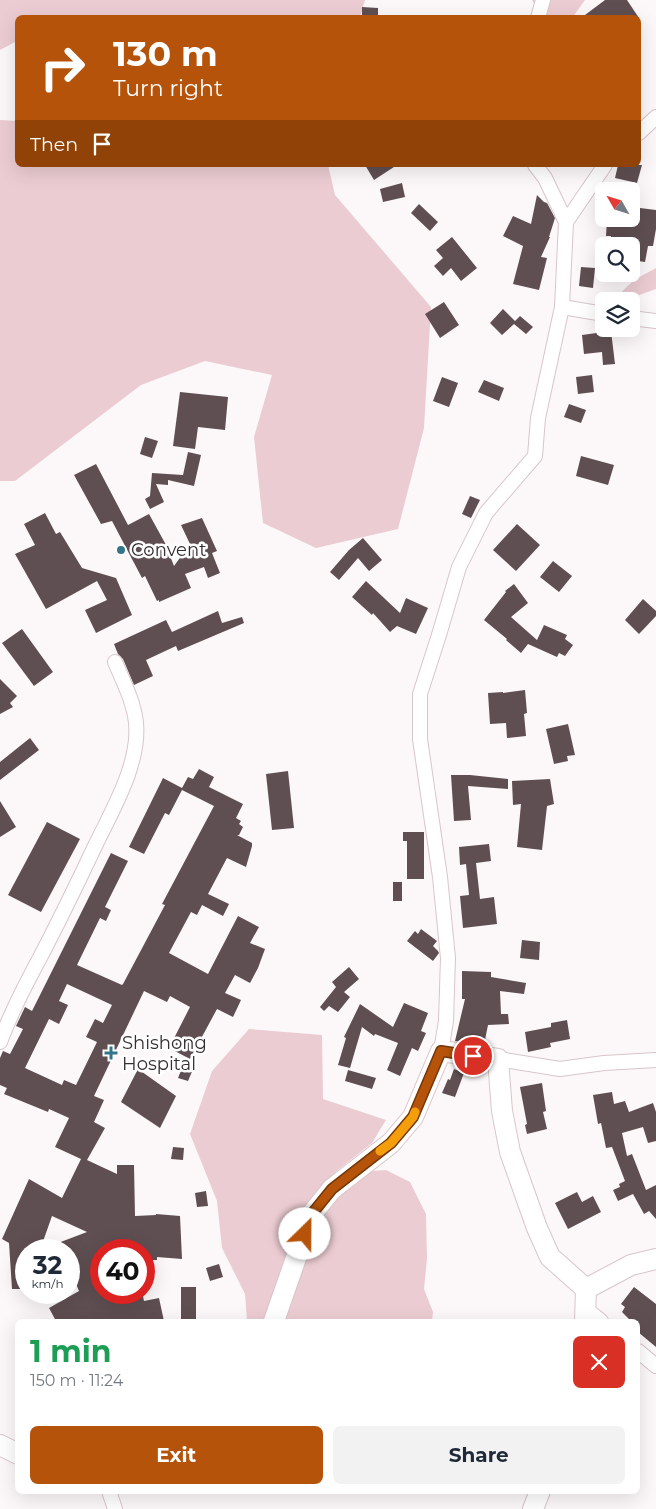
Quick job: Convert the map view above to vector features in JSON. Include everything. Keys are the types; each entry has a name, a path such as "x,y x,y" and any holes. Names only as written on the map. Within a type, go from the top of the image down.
{"street":[{"path":"539,15 543,0"},
{"path":"641,131 656,117"},
{"path":"275,1319 311,1215 332,1189 391,1143 413,1117 441,1051 446,1021 448,958 440,876 420,739 420,694 459,567 486,513 535,456 538,418 562,307 566,222 545,178 537,167"},
{"path":"566,222 604,167"},
{"path":"562,307 595,312"},
{"path":"640,319 656,321"},
{"path":"0,1042 8,1020 113,810 136,748 136,722 132,702 116,662"},
{"path":"441,1051 560,1069 604,1063 656,1060"},
{"path":"498,1059 502,1111 510,1152 537,1228 550,1257 586,1289 590,1317"},
{"path":"586,1289 631,1264 656,1258"},
{"path":"640,1353 656,1366"},
{"path":"0,1445 15,1452"},
{"path":"110,1494 115,1509"},
{"path":"534,1509 539,1494"}],"shaded area":[{"path":"0,0 365,0 361,15 15,15 15,42 0,50"},
{"path":"532,0 585,0 574,15 541,15"},
{"path":"0,120 15,121 15,167 328,167 335,195 431,307 424,428 398,529 316,548 263,523 254,437 272,375 205,361 141,385 15,481 0,481"},
{"path":"656,268 656,289 640,295 640,292 621,292 632,282 640,282 640,277"},
{"path":"249,1029 322,1035 323,1099 386,1120 372,1143 339,1169 319,1188 296,1224 293,1239 318,1210 371,1171 386,1170 410,1182 426,1214 427,1258 424,1289 433,1312 432,1319 247,1319 245,1294 222,1248 217,1201 190,1134 212,1071"}],"building":[{"path":"605,0 627,0 637,15 585,15"},
{"path":"362,7 378,8 378,15 362,15"},
{"path":"642,165 637,182 615,178 618,167 641,167"},
{"path":"366,167 394,167 374,180"},
{"path":"402,183 405,197 383,202 380,189"},
{"path":"537,195 547,203 555,218 550,237 541,257 547,258 539,290 513,284 523,246 503,236 513,216 531,224"},
{"path":"419,204 438,222 430,231 411,213"},
{"path":"640,208 656,210 656,229 653,246 648,246 645,262 640,261 640,237 606,236 606,228 640,228"},
{"path":"452,237 477,268 461,281 451,268 443,276 434,266 443,258 436,250"},
{"path":"581,267 595,268 593,288 579,286"},
{"path":"444,302 459,325 440,338 425,314"},
{"path":"503,309 515,321 520,316 533,327 526,334 514,324 502,335 490,323"},
{"path":"595,333 595,337 612,337 615,364 603,365 602,352 584,354 582,335"},
{"path":"592,375 594,392 578,394 576,377"},
{"path":"442,377 458,383 449,407 433,401"},
{"path":"484,380 504,388 499,401 478,392"},
{"path":"180,392 228,397 225,430 198,427 195,449 173,446"},
{"path":"569,404 586,410 581,423 564,417"},
{"path":"145,437 158,441 152,458 140,454"},
{"path":"188,452 201,455 194,486 168,480 168,485 156,484 164,502 150,509 145,499 150,496 152,473 183,475"},
{"path":"581,456 614,465 608,485 576,476"},
{"path":"96,464 128,525 149,514 165,543 174,566 190,544 181,525 202,518 217,551 212,553 220,573 208,578 204,567 185,574 191,588 159,602 159,600 157,601 145,576 142,578 112,521 101,524 74,475"},
{"path":"470,496 480,500 471,518 462,514"},
{"path":"45,513 56,534 60,532 82,568 116,578 132,615 96,633 85,610 107,600 97,581 46,609 15,554 35,545 24,524"},
{"path":"517,524 540,545 516,571 493,550"},
{"path":"363,538 382,560 369,571 358,558 339,580 330,572 349,550"},
{"path":"553,561 572,576 559,592 540,577"},
{"path":"366,581 400,613 406,598 428,608 416,634 397,626 390,632 373,613 372,615 352,597"},
{"path":"514,584 528,603 511,617 537,640 544,625 567,635 565,639 573,645 565,656 559,653 557,657 528,644 521,653 484,620 505,591"},
{"path":"643,599 656,611 656,616 639,634 625,620"},
{"path":"218,611 222,623 242,617 244,623 178,651 176,646 146,660 153,676 134,685 123,659 118,654 114,644 166,620 172,632"},
{"path":"22,629 53,672 34,686 2,643"},
{"path":"0,679 17,696 10,703 13,707 0,714"},
{"path":"525,690 527,713 524,714 526,736 507,738 506,723 490,724 488,693"},
{"path":"568,724 575,755 567,756 568,761 554,764 546,729"},
{"path":"30,738 39,750 0,780 0,762"},
{"path":"199,769 214,777 209,787 243,804 236,818 241,821 239,824 243,827 239,835 237,835 252,843 252,846 246,867 227,858 208,894 229,904 223,916 202,905 197,915 191,912 169,953 208,974 238,916 259,927 250,943 265,949 250,983 235,975 225,993 241,1000 233,1017 217,1009 190,1059 169,1048 190,1007 170,996 167,1002 144,991 94,1096 104,1100 94,1122 105,1128 87,1160 117,1174 117,1165 134,1165 135,1216 156,1214 180,1216 182,1259 157,1257 157,1260 155,1260 155,1239 90,1239 90,1304 155,1304 155,1299 159,1298 164,1319 55,1319 49,1308 56,1304 80,1304 80,1239 69,1239 87,1232 52,1216 44,1239 15,1239 15,1289 12,1289 9,1243 2,1239 29,1179 62,1198 81,1159 55,1147 69,1118 49,1109 48,1112 4,1094 7,1088 0,1085 0,1058 3,1051 10,1054 23,1029 16,1026 25,1007 32,1011 111,853 128,861 105,907 111,910 106,921 100,918 77,965 123,984 165,905 162,904 214,806 182,790 169,815 165,813 144,854 129,847 163,778 182,788 188,777 193,779","holes":["67,984 112,1005 103,1023 95,1019 86,1037 97,1042 76,1085 64,1080 62,1085 25,1068 49,1019 59,1024 68,1005 59,1001"]},
{"path":"288,771 294,828 272,830 266,774"},
{"path":"451,775 508,779 508,789 468,786 471,820 454,821"},
{"path":"550,779 554,804 547,806 542,850 517,847 521,804 513,805 512,781"},
{"path":"0,801 16,827 0,837"},
{"path":"47,822 80,839 41,912 8,895"},
{"path":"403,832 424,832 424,879 407,879 407,841 403,841"},
{"path":"489,844 491,861 476,863 480,899 494,897 497,924 463,928 460,896 469,895 466,864 460,865 459,847"},
{"path":"393,882 402,882 402,901 393,901"},
{"path":"421,929 437,941 433,946 439,953 433,961 407,941 415,931 418,934"},
{"path":"522,940 540,942 539,960 520,958"},
{"path":"349,967 359,979 344,992 350,997 338,1012 329,1006 324,1011 320,1007 336,987 332,982"},
{"path":"462,971 491,972 491,977 526,983 524,994 500,991 501,1014 508,1014 509,1024 488,1025 484,1045 455,1041 465,999 462,999"},
{"path":"404,1003 428,1013 421,1031 426,1033 418,1051 412,1048 400,1076 387,1070 398,1043 375,1034 374,1036 362,1027 350,1068 338,1065 346,1038 344,1037 360,1004 393,1027"},
{"path":"567,1020 570,1039 550,1043 551,1047 528,1052 525,1032 551,1027 551,1023"},
{"path":"184,1063 194,1067 188,1081 178,1078"},
{"path":"138,1069 176,1096 160,1128 121,1102"},
{"path":"454,1069 464,1073 455,1097 442,1093"},
{"path":"348,1070 376,1078 372,1089 345,1081"},
{"path":"542,1083 546,1111 543,1112 547,1129 527,1134 520,1087"},
{"path":"612,1092 614,1104 625,1101 629,1112 653,1103 656,1112 656,1141 648,1143 643,1127 622,1133 627,1156 632,1154 646,1190 656,1185 656,1219 649,1211 644,1214 633,1194 618,1201 613,1190 620,1187 619,1184 625,1181 612,1147 606,1148 601,1123 598,1124 593,1095"},
{"path":"173,1147 184,1148 183,1160 171,1159"},
{"path":"206,1191 208,1206 197,1207 195,1193"},
{"path":"577,1192 582,1202 593,1196 601,1212 568,1229 555,1203"},
{"path":"219,1264 223,1277 210,1281 206,1268"},
{"path":"181,1287 196,1287 196,1319 181,1319"},
{"path":"634,1287 656,1304 656,1347 640,1334 640,1319 629,1319 622,1312 625,1307 621,1304"}],"slow traffic":[{"path":"380,1151 391,1143 415,1112"}],"place":[{"name":"Convent","path":"121,550"},
{"name":"Shishong Hospital","path":"111,1053"}],"route":[{"path":"305,1234 311,1215 332,1189 391,1143 413,1117 441,1051 473,1056"}]}
